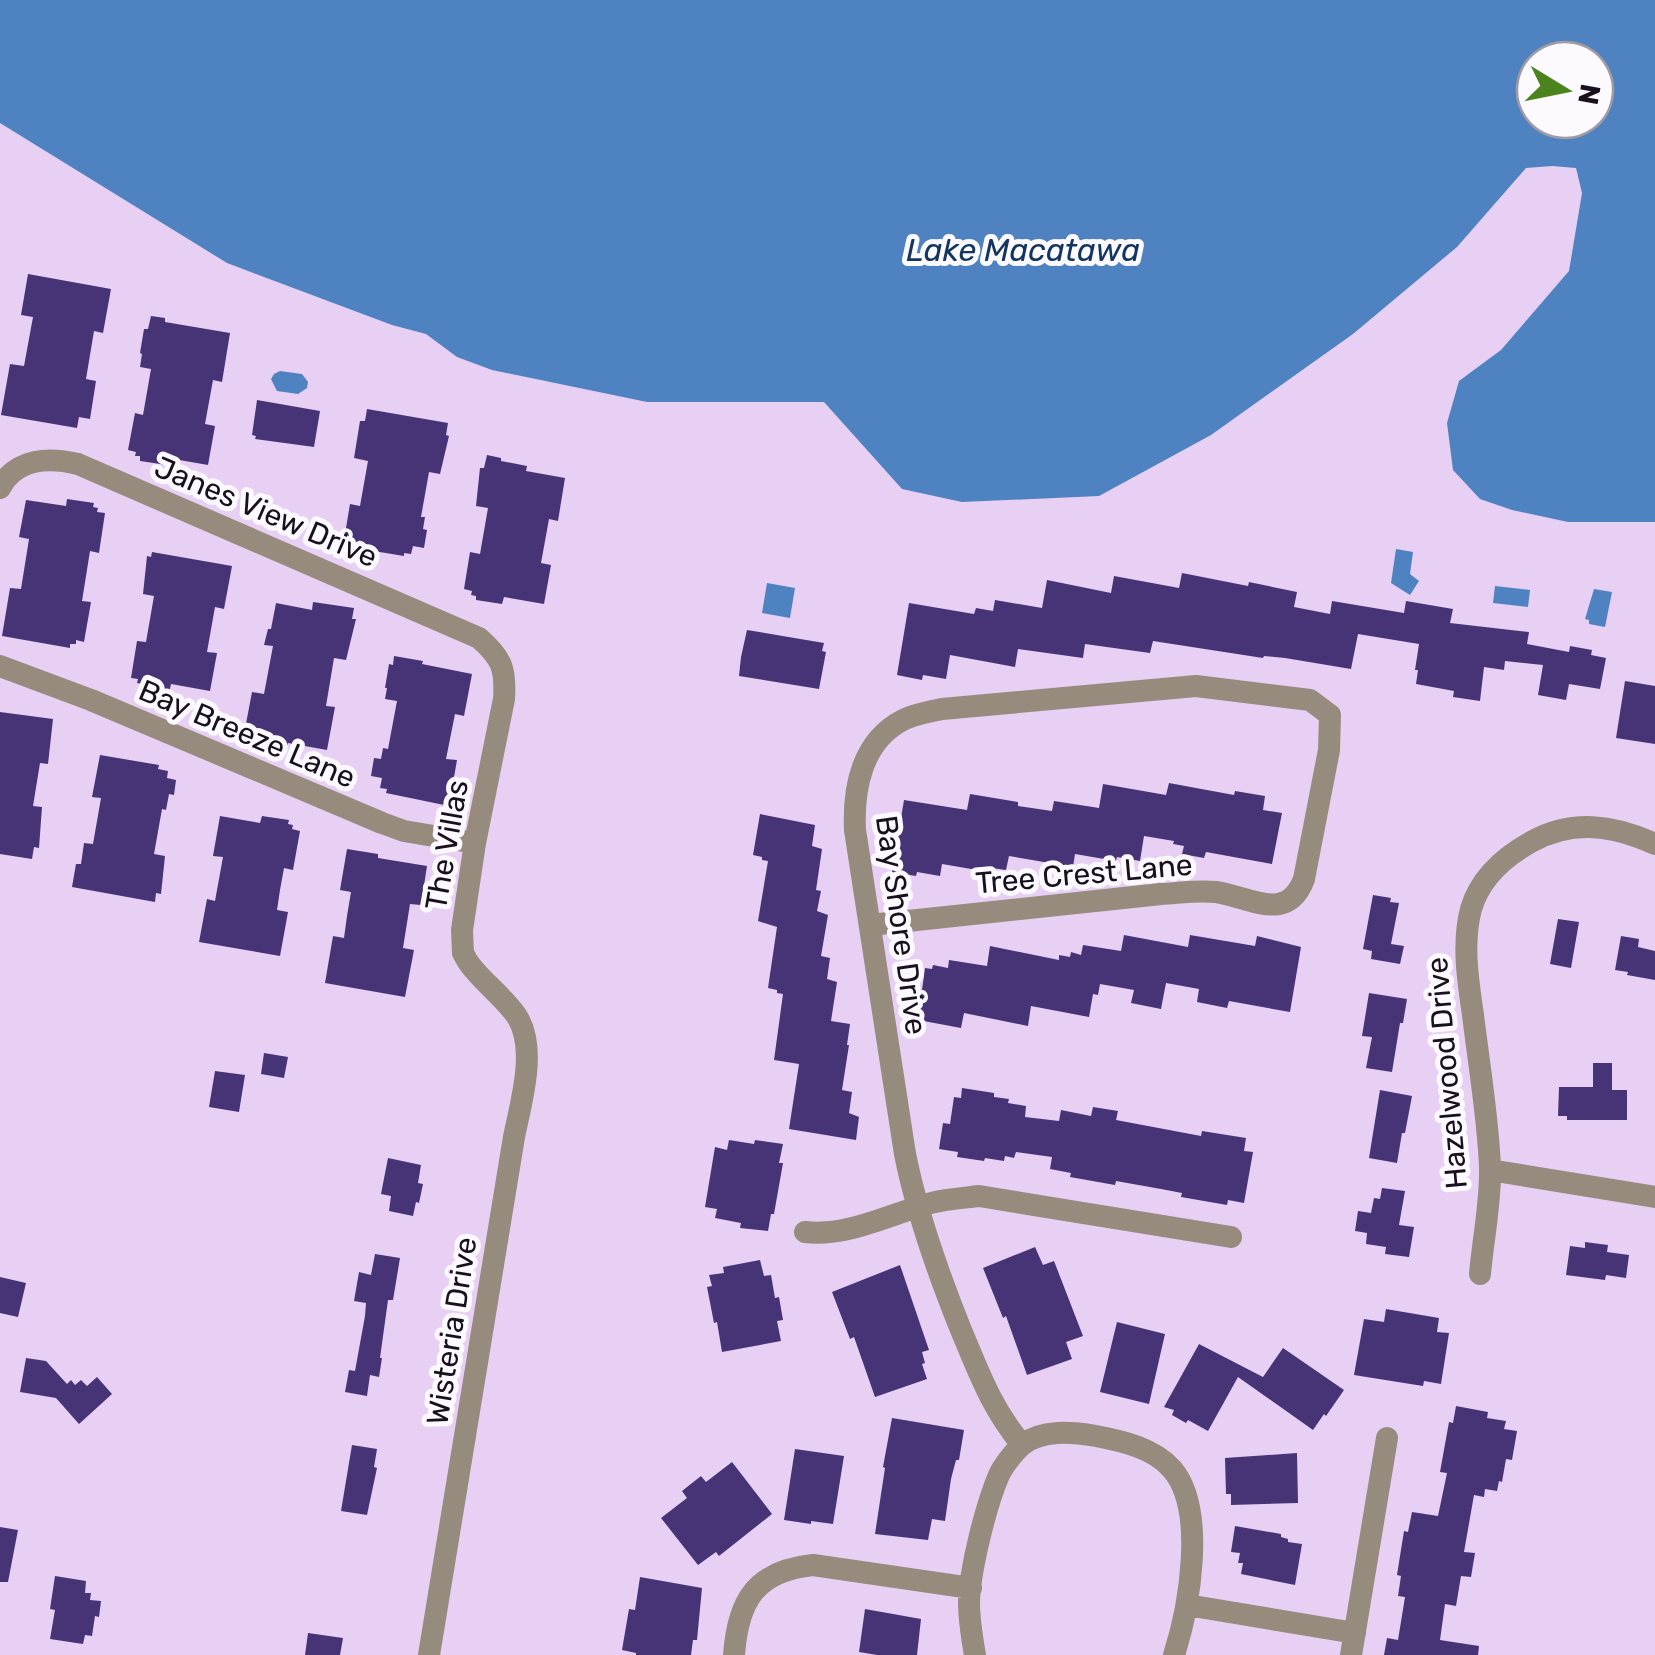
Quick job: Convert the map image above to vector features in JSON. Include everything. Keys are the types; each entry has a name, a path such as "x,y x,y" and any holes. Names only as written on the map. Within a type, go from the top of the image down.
{"street":[{"name":"Janes View Drive","path":"0,488 5,479 36,460 78,464 479,638 502,664"},
{"name":"The Villas","path":"502,664 504,700 462,930 464,953 475,972 518,1017"},
{"name":"Bay Breeze Lane","path":"0,666 382,824 475,843"},
{"name":"Bay Shore Drive","path":"1022,1445 990,1400 954,1313 918,1207 905,1154 854,830 855,789 860,770 886,732 902,720 942,709 1196,686 1310,700 1330,715"},
{"name":"Tree Crest Lane","path":"870,925 1160,894 1208,892 1280,905 1292,900 1304,878 1329,750 1330,715"},
{"name":"Hazelwood Drive","path":"1480,1274 1490,1170 1466,938 1472,907 1482,885 1506,856 1564,828 1628,832 1655,844"},
{"name":"Wisteria Drive","path":"429,1655 526,1078 526,1046 518,1017"},
{"path":"1490,1170 1655,1197"},
{"path":"805,1232 838,1232 918,1207 980,1196 1231,1237"},
{"path":"975,1655 970,1588 1000,1472 1022,1445 1042,1435 1069,1432 1136,1446 1171,1469 1182,1485 1192,1536 1187,1605 1174,1655"},
{"path":"1187,1605 1353,1644 1387,1438"},
{"path":"734,1655 736,1630 752,1592 776,1573 794,1567 814,1565 970,1588"}],"water":[{"name":"Lake Macatawa","path":"0,0 1655,0 1655,522 1568,522 1512,510 1480,499 1453,470 1447,423 1459,381 1501,350 1569,271 1582,193 1576,168 1526,168 1457,247 1353,334 1211,435 1099,496 962,502 902,489 824,402 647,402 492,370 457,357 426,334 227,263 0,123"},
{"path":"280,371 302,374 307,388 298,394 277,391 271,379"},
{"path":"1396,549 1413,552 1410,574 1419,581 1410,595 1391,583"},
{"path":"767,583 795,588 790,618 762,613"},
{"path":"1495,586 1530,590 1528,607 1493,603"},
{"path":"1594,589 1612,592 1605,627 1589,624 1585,619"}],"building":[{"path":"28,274 111,289 103,333 94,331 86,379 96,381 90,419 79,417 77,428 1,415 10,364 24,366 33,317 21,315"},
{"path":"151,316 230,333 222,382 213,380 205,424 215,426 208,465 168,458 167,465 140,461 136,452 128,450 135,413 143,415 151,369 140,367 140,353 144,329 148,329"},
{"path":"257,400 320,411 314,447 255,439 252,435"},
{"path":"367,409 448,423 449,436 440,474 429,472 421,517 425,517 423,529 427,530 424,548 413,546 411,554 404,556 343,546 350,504 360,506 368,461 354,458 360,421 365,421"},
{"path":"487,455 527,466 526,471 565,478 558,521 549,519 541,563 551,565 544,604 504,597 502,604 476,600 472,591 464,589 470,552 480,554 488,508 476,506 480,468 484,468"},
{"path":"67,499 94,503 97,512 105,513 99,553 90,551 82,601 91,602 84,642 76,640 70,648 2,636 10,588 21,589 29,539 19,537 26,500 66,506"},
{"path":"152,552 232,566 224,609 215,607 207,652 217,653 210,691 171,684 169,693 142,688 138,679 131,678 137,641 146,642 154,596 143,594 147,556 151,557"},
{"path":"1182,573 1297,592 1294,607 1330,614 1332,601 1404,613 1406,601 1453,609 1450,623 1529,632 1527,644 1569,652 1570,646 1592,650 1591,655 1606,658 1600,689 1569,684 1566,700 1538,695 1543,665 1505,661 1504,670 1484,667 1480,701 1453,697 1454,691 1416,684 1419,644 1358,634 1351,669 1153,641 1150,653 1085,644 1083,658 1018,649 1015,667 950,655 946,679 897,675 909,603 974,614 976,608 993,611 995,600 1042,608 1047,580 1111,593 1114,576 1179,588"},
{"path":"313,602 354,608 352,619 356,619 346,660 334,658 326,706 335,707 327,750 288,743 286,749 246,742 252,692 264,694 273,646 264,645 276,603 312,610"},
{"path":"747,630 824,643 819,689 739,676"},
{"path":"394,656 472,674 464,716 455,714 446,759 457,760 449,806 386,793 387,789 380,788 382,778 371,776 374,758 381,759 383,748 388,749 397,701 385,699 385,688"},
{"path":"1625,681 1655,686 1655,744 1616,738"},
{"path":"0,712 53,719 48,764 40,763 33,806 42,807 39,848 34,847 32,859 0,854"},
{"path":"100,755 159,765 158,769 168,771 167,778 176,780 174,795 169,794 166,810 162,809 154,854 165,856 161,894 156,893 155,902 72,887 84,843 93,844 101,798 92,797"},
{"path":"1169,783 1234,795 1235,791 1265,796 1263,810 1282,813 1272,864 1206,852 1204,858 1182,854 1184,846 1173,844 1174,841 1144,836 1140,861 1075,854 1073,867 1009,856 1006,870 984,867 983,871 942,864 940,876 892,872 904,800 967,810 970,794 1052,811 1054,801 1099,808 1103,784 1166,795"},
{"path":"760,814 815,825 812,846 822,849 817,911 828,915 821,956 830,958 827,979 837,982 831,1021 850,1024 842,1090 852,1092 849,1113 859,1117 856,1140 789,1129 799,1064 774,1060 783,994 768,988 777,927 758,921 768,861 753,855"},
{"path":"220,816 260,823 262,816 289,820 292,829 300,831 293,870 284,868 280,890 277,910 288,912 280,956 199,942 207,899 215,901 223,857 213,856"},
{"path":"347,849 427,866 421,905 410,904 403,948 414,950 405,997 325,983 333,936 344,938 351,892 340,890"},
{"path":"1373,895 1399,903 1391,944 1404,946 1400,964 1371,959 1372,951 1363,949"},
{"path":"1558,919 1579,922 1571,968 1550,964"},
{"path":"1124,935 1188,947 1190,935 1255,946 1257,936 1301,947 1290,1012 1229,1001 1227,1008 1197,1002 1199,989 1166,983 1161,1009 1131,1003 1134,990 1100,984 1098,995 1093,994 1089,1017 1031,1006 1028,1026 964,1013 961,1028 913,1019 925,968 948,968 949,960 987,966 990,946 1059,960 1059,955 1070,957 1071,952 1081,955 1083,945 1121,951"},
{"path":"1621,936 1639,939 1638,947 1655,951 1655,980 1615,970"},
{"path":"1369,993 1407,999 1392,1072 1366,1068 1372,1037 1362,1036"},
{"path":"264,1053 288,1057 284,1078 261,1074"},
{"path":"1593,1063 1612,1063 1612,1090 1627,1090 1627,1120 1567,1120 1567,1116 1558,1116 1559,1087 1593,1087"},
{"path":"215,1071 245,1075 239,1112 209,1107"},
{"path":"962,1088 994,1093 994,1097 1009,1099 1008,1103 1026,1106 1025,1117 1059,1121 1061,1110 1091,1116 1093,1107 1118,1111 1116,1120 1201,1136 1202,1131 1246,1138 1244,1151 1253,1152 1244,1203 1228,1200 1227,1205 1181,1197 1182,1193 1161,1189 1070,1177 1071,1173 1050,1169 1052,1157 1016,1152 1014,1158 1005,1156 1004,1161 957,1157 958,1152 939,1149 943,1123 950,1124 954,1097 961,1098"},
{"path":"1380,1090 1412,1096 1397,1163 1369,1158"},
{"path":"729,1140 783,1144 779,1163 783,1163 768,1231 740,1228 741,1223 715,1218 717,1209 705,1207 715,1147 727,1150"},
{"path":"388,1158 421,1165 418,1183 423,1184 413,1216 389,1211 391,1196 381,1194"},
{"path":"1382,1188 1405,1191 1399,1225 1414,1227 1409,1257 1385,1254 1386,1247 1366,1244 1367,1233 1355,1231 1358,1211 1371,1213 1374,1198 1380,1199"},
{"path":"1585,1242 1608,1245 1607,1252 1629,1255 1626,1278 1606,1275 1605,1280 1566,1275 1570,1246 1585,1248"},
{"path":"1035,1247 1043,1265 1054,1261 1083,1336 1066,1342 1072,1359 1027,1375 1006,1316 1003,1318 983,1268"},
{"path":"375,1254 400,1258 393,1300 388,1300 379,1377 370,1375 367,1396 345,1392 349,1370 355,1371 365,1316 366,1303 354,1301 359,1272 371,1275"},
{"path":"760,1260 764,1276 771,1275 775,1298 779,1297 783,1320 777,1321 781,1341 722,1352 707,1287 712,1286 709,1275 724,1273 723,1267"},
{"path":"900,1265 929,1350 922,1352 927,1379 875,1397 854,1337 850,1339 832,1292"},
{"path":"0,1277 26,1283 18,1317 0,1313"},
{"path":"1386,1309 1439,1318 1437,1332 1449,1333 1441,1384 1424,1381 1423,1386 1354,1375 1364,1319 1384,1322"},
{"path":"1117,1322 1165,1334 1149,1404 1100,1392"},
{"path":"1199,1344 1263,1377 1283,1348 1344,1390 1313,1430 1238,1377 1208,1431 1188,1420 1186,1423 1172,1415 1174,1410 1164,1407"},
{"path":"26,1358 46,1361 67,1384 71,1380 75,1385 81,1380 87,1386 97,1377 112,1394 79,1424 56,1398 20,1392"},
{"path":"1456,1406 1488,1412 1487,1418 1506,1421 1504,1429 1517,1431 1512,1460 1506,1459 1497,1491 1485,1489 1484,1497 1474,1495 1464,1552 1475,1553 1471,1577 1461,1576 1456,1606 1445,1604 1440,1640 1479,1646 1478,1655 1384,1655 1387,1638 1398,1640 1405,1597 1398,1596 1401,1576 1397,1575 1404,1531 1408,1532 1412,1512 1438,1516 1447,1473 1440,1472 1449,1422 1453,1423"},
{"path":"892,1418 964,1430 945,1521 932,1519 928,1540 875,1534"},
{"path":"352,1445 377,1449 367,1515 341,1511"},
{"path":"795,1449 844,1456 833,1524 784,1520"},
{"path":"1297,1453 1298,1503 1231,1505 1231,1494 1226,1494 1225,1458"},
{"path":"732,1462 772,1514 719,1556 716,1552 698,1565 661,1518 687,1498 682,1491 701,1476 706,1482"},
{"path":"1235,1526 1281,1534 1288,1542 1302,1544 1295,1585 1241,1574 1240,1553 1231,1552"},
{"path":"0,1527 18,1530 8,1582 0,1582"},
{"path":"55,1576 86,1581 85,1593 91,1593 90,1600 101,1601 92,1636 85,1635 83,1644 50,1639"},
{"path":"640,1577 702,1588 697,1640 693,1640 691,1655 636,1655 622,1650 629,1609 635,1610"},
{"path":"865,1609 921,1619 917,1655 859,1652"},
{"path":"308,1633 343,1638 340,1655 305,1655"}]}
